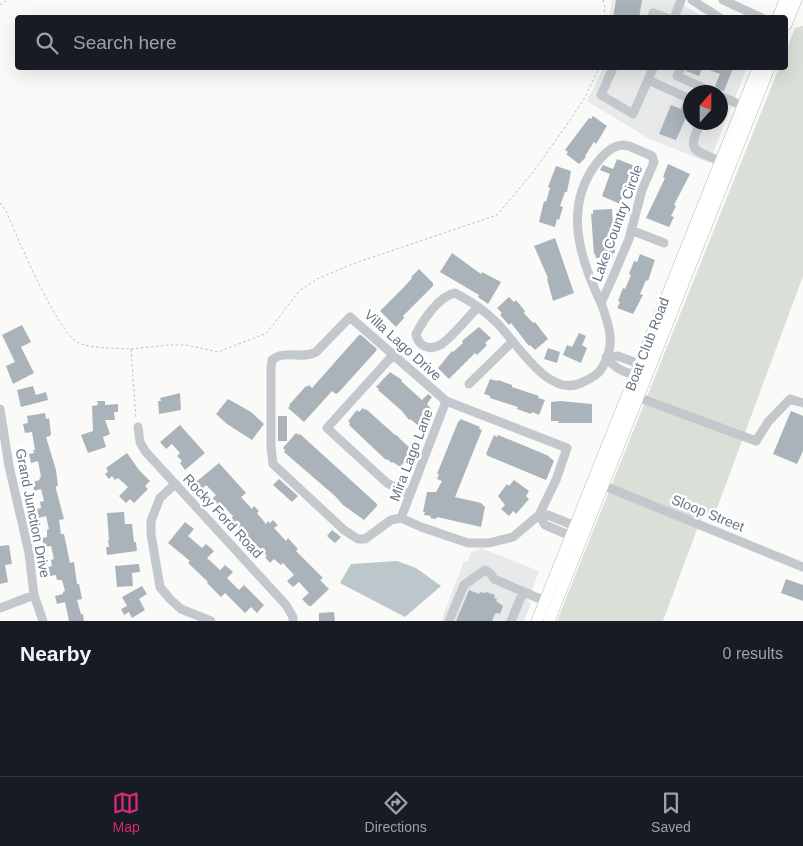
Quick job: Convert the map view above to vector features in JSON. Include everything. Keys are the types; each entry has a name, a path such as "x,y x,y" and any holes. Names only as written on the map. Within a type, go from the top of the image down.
{"main road":[{"path":"779,15 785,0"},
{"path":"788,20 796,0"},
{"name":"Boat Club Road","path":"537,621 576,533 757,70"},
{"name":"Boat Club Road","path":"549,621 576,533 602,485 637,397 640,371 768,70"}],"street":[{"path":"675,15 681,0"},
{"path":"692,0 715,15"},
{"path":"719,15 728,1 756,15"},
{"path":"612,70 601,95 633,114 652,70"},
{"path":"680,70 677,76 697,85"},
{"path":"648,80 683,96"},
{"path":"728,99 743,106"},
{"path":"696,130 693,138 694,147 698,152 720,161"},
{"name":"Lake Country Circle","path":"601,303 616,272 632,230 642,190 654,160 648,154 623,145 612,148 598,162 584,184 578,204 577,227 579,240 587,271 609,327 611,340 606,357"},
{"path":"632,230 664,243"},
{"path":"477,308 442,344 428,348 418,342 416,334 419,328 435,307 452,294 459,295 492,318 543,375 559,384 574,386 591,378 601,369 606,357 618,356 640,371"},
{"name":"Villa Lago Drive","path":"350,316 393,354 446,401 567,448 556,480 539,515 513,537 489,543 468,543 401,518 391,520 365,538 358,539 344,530 273,464 271,447 272,360 277,356 310,355 350,316"},
{"path":"469,384 513,341"},
{"path":"393,354 327,428 387,483 410,495"},
{"path":"637,397 756,441 768,422 790,399 803,402"},
{"name":"Mira Lago Lane","path":"401,518 446,401"},
{"name":"Grand Junction Drive","path":"0,409 9,466 29,553 34,595 43,621"},
{"name":"Rocky Ford Road","path":"138,427 140,442 145,451 286,605 293,617 293,621"},
{"path":"175,484 160,498 151,521 151,534 160,587 181,609 211,621"},
{"name":"Sloop Street","path":"602,485 803,567"},
{"path":"539,515 548,515 576,533"},
{"path":"449,621 464,585 485,570 494,579 545,601"},
{"path":"511,621 523,592"},
{"path":"0,608 34,595"}],"path":[{"path":"0,5 7,0"},
{"path":"603,0 604,15"},
{"path":"0,203 6,211 43,292 71,339 80,344 131,350 169,345 186,345 218,352 267,333 299,291 317,279 355,263 497,215 534,171 568,123 584,99 598,70"},
{"path":"131,350 135,414 138,427"}],"shaded area":[{"path":"612,0 674,0 700,15 610,15"},
{"path":"803,26 803,276 713,519 702,516 663,621 557,621 778,70 788,70 788,46 795,28"},
{"path":"602,70 746,70 728,116 728,85 683,85 683,130 722,130 709,163 648,138 587,101"},
{"path":"481,548 539,571 528,601 531,603 524,621 441,621 464,561 467,562 471,553"},
{"path":"397,561 416,568 441,586 405,617 340,583 351,564"}],"building":[{"path":"616,0 642,0 640,15 614,15"},
{"path":"686,70 701,70 699,76"},
{"path":"709,70 732,70 726,85 715,85 720,74"},
{"path":"683,103 683,124 676,140 659,134 671,105 681,109"},
{"path":"593,116 607,126 596,144 594,142 586,157 579,164 566,154 568,152 565,150 589,118 591,119"},
{"path":"617,159 635,166 628,189 620,204 602,196 610,174 600,170 603,165 613,169"},
{"path":"668,164 690,174 674,205 676,206 671,216 674,217 669,227 646,218 665,178 663,177"},
{"path":"556,166 571,171 567,192 565,192 560,206 563,207 555,227 539,222 544,201 546,202 550,188 548,187"},
{"path":"612,209 615,253 613,253 613,257 596,258 594,254 591,214 593,214 593,210"},
{"path":"555,238 574,293 553,301 548,278 534,246"},
{"path":"452,253 481,274 482,272 501,282 488,304 478,297 479,295 440,272"},
{"path":"640,254 655,260 648,281 646,280 640,294 643,295 633,314 617,308 623,288 625,289 631,275 629,274 634,261 637,262"},
{"path":"419,269 433,283 433,286 403,316 404,318 396,327 380,311"},
{"path":"509,297 514,302 516,300 525,311 524,313 533,323 535,322 548,339 535,350 529,346 511,323 509,325 500,315 502,313 497,308"},
{"path":"22,325 31,342 21,347 34,373 13,384 6,366 15,362 2,335"},
{"path":"479,327 491,338 485,343 487,345 477,355 475,353 449,379 438,368 452,351 463,343 462,341"},
{"path":"579,333 586,336 582,345 587,348 581,363 563,355 567,345 572,347"},
{"path":"359,335 377,349 376,351 339,392 336,394 332,391 304,422 288,408 289,405 306,386 309,385 312,388"},
{"path":"548,348 560,352 557,363 544,359"},
{"path":"390,372 402,380 422,400 428,394 432,397 427,404 433,411 419,426 409,420 376,387"},
{"path":"490,379 512,385 512,387 539,396 538,398 545,400 539,415 517,409 518,407 490,398 490,396 484,394"},
{"path":"33,386 36,395 46,392 48,400 21,407 17,390"},
{"path":"180,393 181,410 159,414 158,401 161,401 160,398"},
{"path":"228,399 251,412 264,424 252,440 227,424 216,414"},
{"path":"97,401 105,401 105,405 118,404 118,412 114,412 115,420 105,420 110,434 103,437 106,447 88,453 81,435 93,431 92,406 98,405"},
{"path":"551,402 592,404 592,423 558,423 559,421 551,421"},
{"path":"363,408 412,450 400,467 386,460 349,425 348,421 357,410 359,412"},
{"path":"791,411 803,416 803,451 797,464 773,454"},
{"path":"45,413 46,419 49,418 51,434 46,437 56,470 58,486 56,486 56,489 64,519 59,520 61,534 64,534 70,563 74,562 77,584 79,584 82,599 77,600 84,621 69,621 65,602 57,604 55,596 63,594 65,591 62,580 57,580 56,575 49,576 48,567 52,566 51,560 54,559 51,546 44,547 42,538 47,537 47,530 49,529 46,516 39,518 37,509 41,508 40,502 44,501 41,489 34,491 32,482 40,480 39,478 41,477 38,461 31,463 29,454 34,453 33,450 35,450 32,432 25,433 23,424 28,423 27,416"},
{"path":"278,416 287,416 287,441 278,441"},
{"path":"461,419 480,427 479,429 482,430 455,497 481,503 485,507 481,527 437,517 436,519 430,518 431,516 424,515 425,512 423,512 427,492 436,492 442,481 437,479 439,474 437,474 458,422"},
{"path":"180,425 205,453 185,470 180,463 182,461 177,456 180,453 172,444 166,449 160,442"},
{"path":"296,433 300,434 377,504 364,520 343,505 284,452 283,448"},
{"path":"494,435 549,456 554,461 546,480 488,456 486,454"},
{"path":"127,453 139,470 150,481 145,486 148,489 134,503 130,499 126,503 119,496 128,487 118,478 115,480 112,476 109,479 105,474 108,472 106,468"},
{"path":"219,463 246,493 241,497 252,509 254,506 259,511 257,513 266,524 268,521 270,523 273,520 278,525 274,528 286,541 288,538 298,549 296,551 323,578 320,580 329,589 311,606 302,599 309,593 299,582 293,587 287,581 294,575 283,563 281,565 274,559 270,563 265,557 267,556 231,519 233,516 221,504 218,507 211,500 216,495 206,485 202,489 196,482"},
{"path":"279,479 298,496 292,502 273,485"},
{"path":"514,480 529,491 526,496 529,499 516,514 513,511 509,516 501,509 505,505 498,496 507,484 509,486"},
{"path":"124,512 125,524 132,524 137,551 107,555 106,547 109,547 109,540 107,513"},
{"path":"185,522 194,529 188,536 202,548 206,544 214,551 207,558 220,570 225,565 233,572 227,578 239,590 244,585 264,605 257,613 251,607 245,613 225,593 221,597 188,563 190,561 168,543"},
{"path":"332,530 341,537 335,543 327,536"},
{"path":"9,545 12,564 5,565 8,582 0,584 0,546"},
{"path":"139,564 140,572 132,573 133,586 117,587 115,566"},
{"path":"786,579 803,585 803,601 781,593"},
{"path":"142,586 147,594 139,599 145,610 132,618 129,612 124,615 121,609 127,606 122,597"},
{"path":"469,590 479,594 480,592 486,592 495,595 496,601 503,606 500,614 496,613 492,621 456,621"},
{"path":"334,612 335,621 319,621 319,613"}]}
